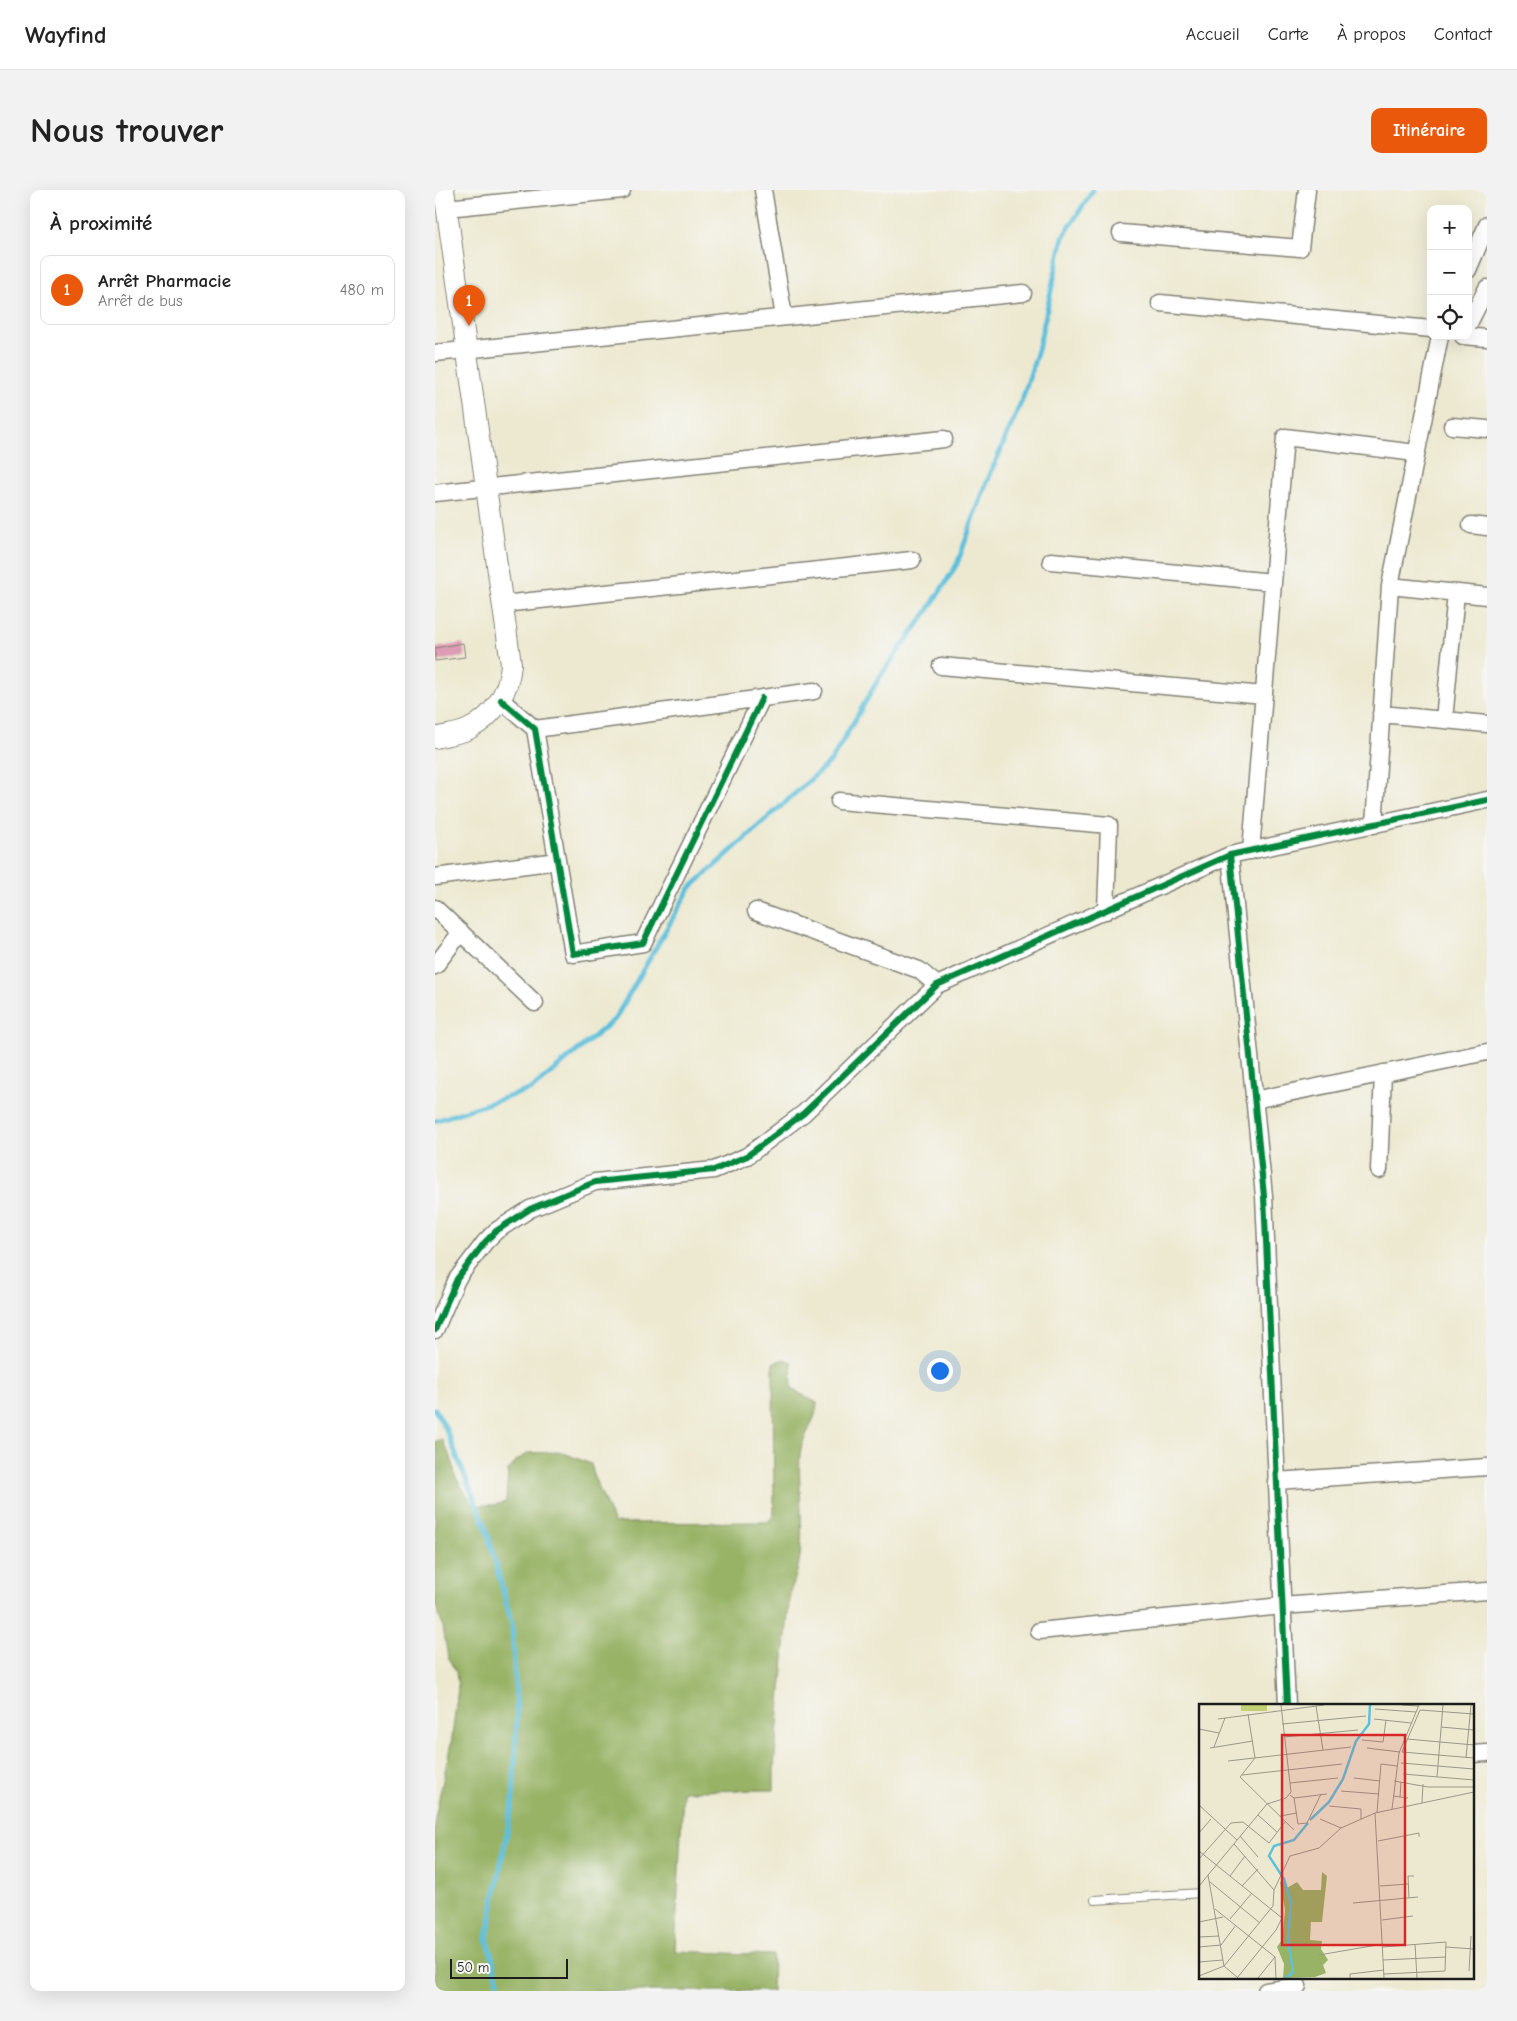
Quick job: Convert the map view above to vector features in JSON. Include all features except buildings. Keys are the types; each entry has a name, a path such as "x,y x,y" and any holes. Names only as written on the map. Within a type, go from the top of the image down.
{"street":[{"path":"435,738 469,729 489,715 501,700 510,681 511,664 446,199 622,190"},
{"path":"763,190 784,317"},
{"path":"1121,233 1300,248 1307,190"},
{"path":"1472,261 1487,225"},
{"path":"1472,317 1487,288"},
{"path":"435,353 1023,293"},
{"path":"1159,303 1427,329"},
{"path":"1472,337 1487,338"},
{"path":"1373,825 1391,586 1439,340"},
{"path":"1451,426 1487,430"},
{"path":"1251,850 1285,437 1416,453"},
{"path":"435,493 944,440"},
{"path":"503,604 912,560"},
{"path":"1051,562 1273,582"},
{"path":"1391,586 1487,596"},
{"path":"1444,720 1456,593"},
{"path":"941,666 1264,694"},
{"path":"535,729 814,691"},
{"path":"501,700 535,729 573,954 643,943 762,698"},
{"path":"1381,714 1487,724"},
{"path":"435,1330 457,1279 485,1242 496,1231 530,1208 595,1182 714,1170 747,1156 804,1113 937,985 1230,855 1487,800"},
{"path":"839,801 1109,825 1106,911"},
{"path":"1230,855 1264,1196 1287,1704"},
{"path":"435,878 557,862"},
{"path":"435,908 535,1003"},
{"path":"756,911 919,970 937,985"},
{"path":"435,966 461,932"},
{"path":"1254,1100 1487,1052"},
{"path":"1379,1170 1383,1073"},
{"path":"1276,1481 1487,1466"},
{"path":"1039,1630 1283,1606 1487,1591"},
{"path":"1266,1991 1298,1985"}],"lane":[{"path":"1095,1900 1199,1893"}],"green space":[{"path":"784,1359 791,1362 792,1389 817,1403 815,1416 803,1441 800,1454 800,1559 790,1592 774,1767 774,1790 683,1791 675,1951 773,1955 772,1991 435,1991 435,1818 452,1738 458,1688 456,1672 448,1658 443,1627 435,1603 435,1442 442,1439 453,1463 455,1476 473,1505 493,1505 506,1502 508,1471 516,1461 528,1453 561,1452 591,1464 595,1479 614,1523 767,1522 774,1516 773,1363"}],"waterway":[{"path":"435,1121 532,1089 615,1019 690,888 831,761 881,675 927,612 957,564 987,482 1022,400 1038,350 1063,237 1093,190"},
{"path":"435,1409 445,1427 486,1528 512,1624 517,1718 513,1801 487,1938 498,1981 497,1991"}],"cycle path":[{"path":"501,700 535,729 573,954 643,943 762,698"},
{"path":"435,1330 457,1279 485,1242 496,1231 530,1209 595,1182 714,1170 747,1156 804,1113 937,985 1230,855 1487,800"},
{"path":"1230,855 1264,1196 1287,1704"}],"place":[{"name":"Arrêt Pharmacie","path":"469,326"}]}
